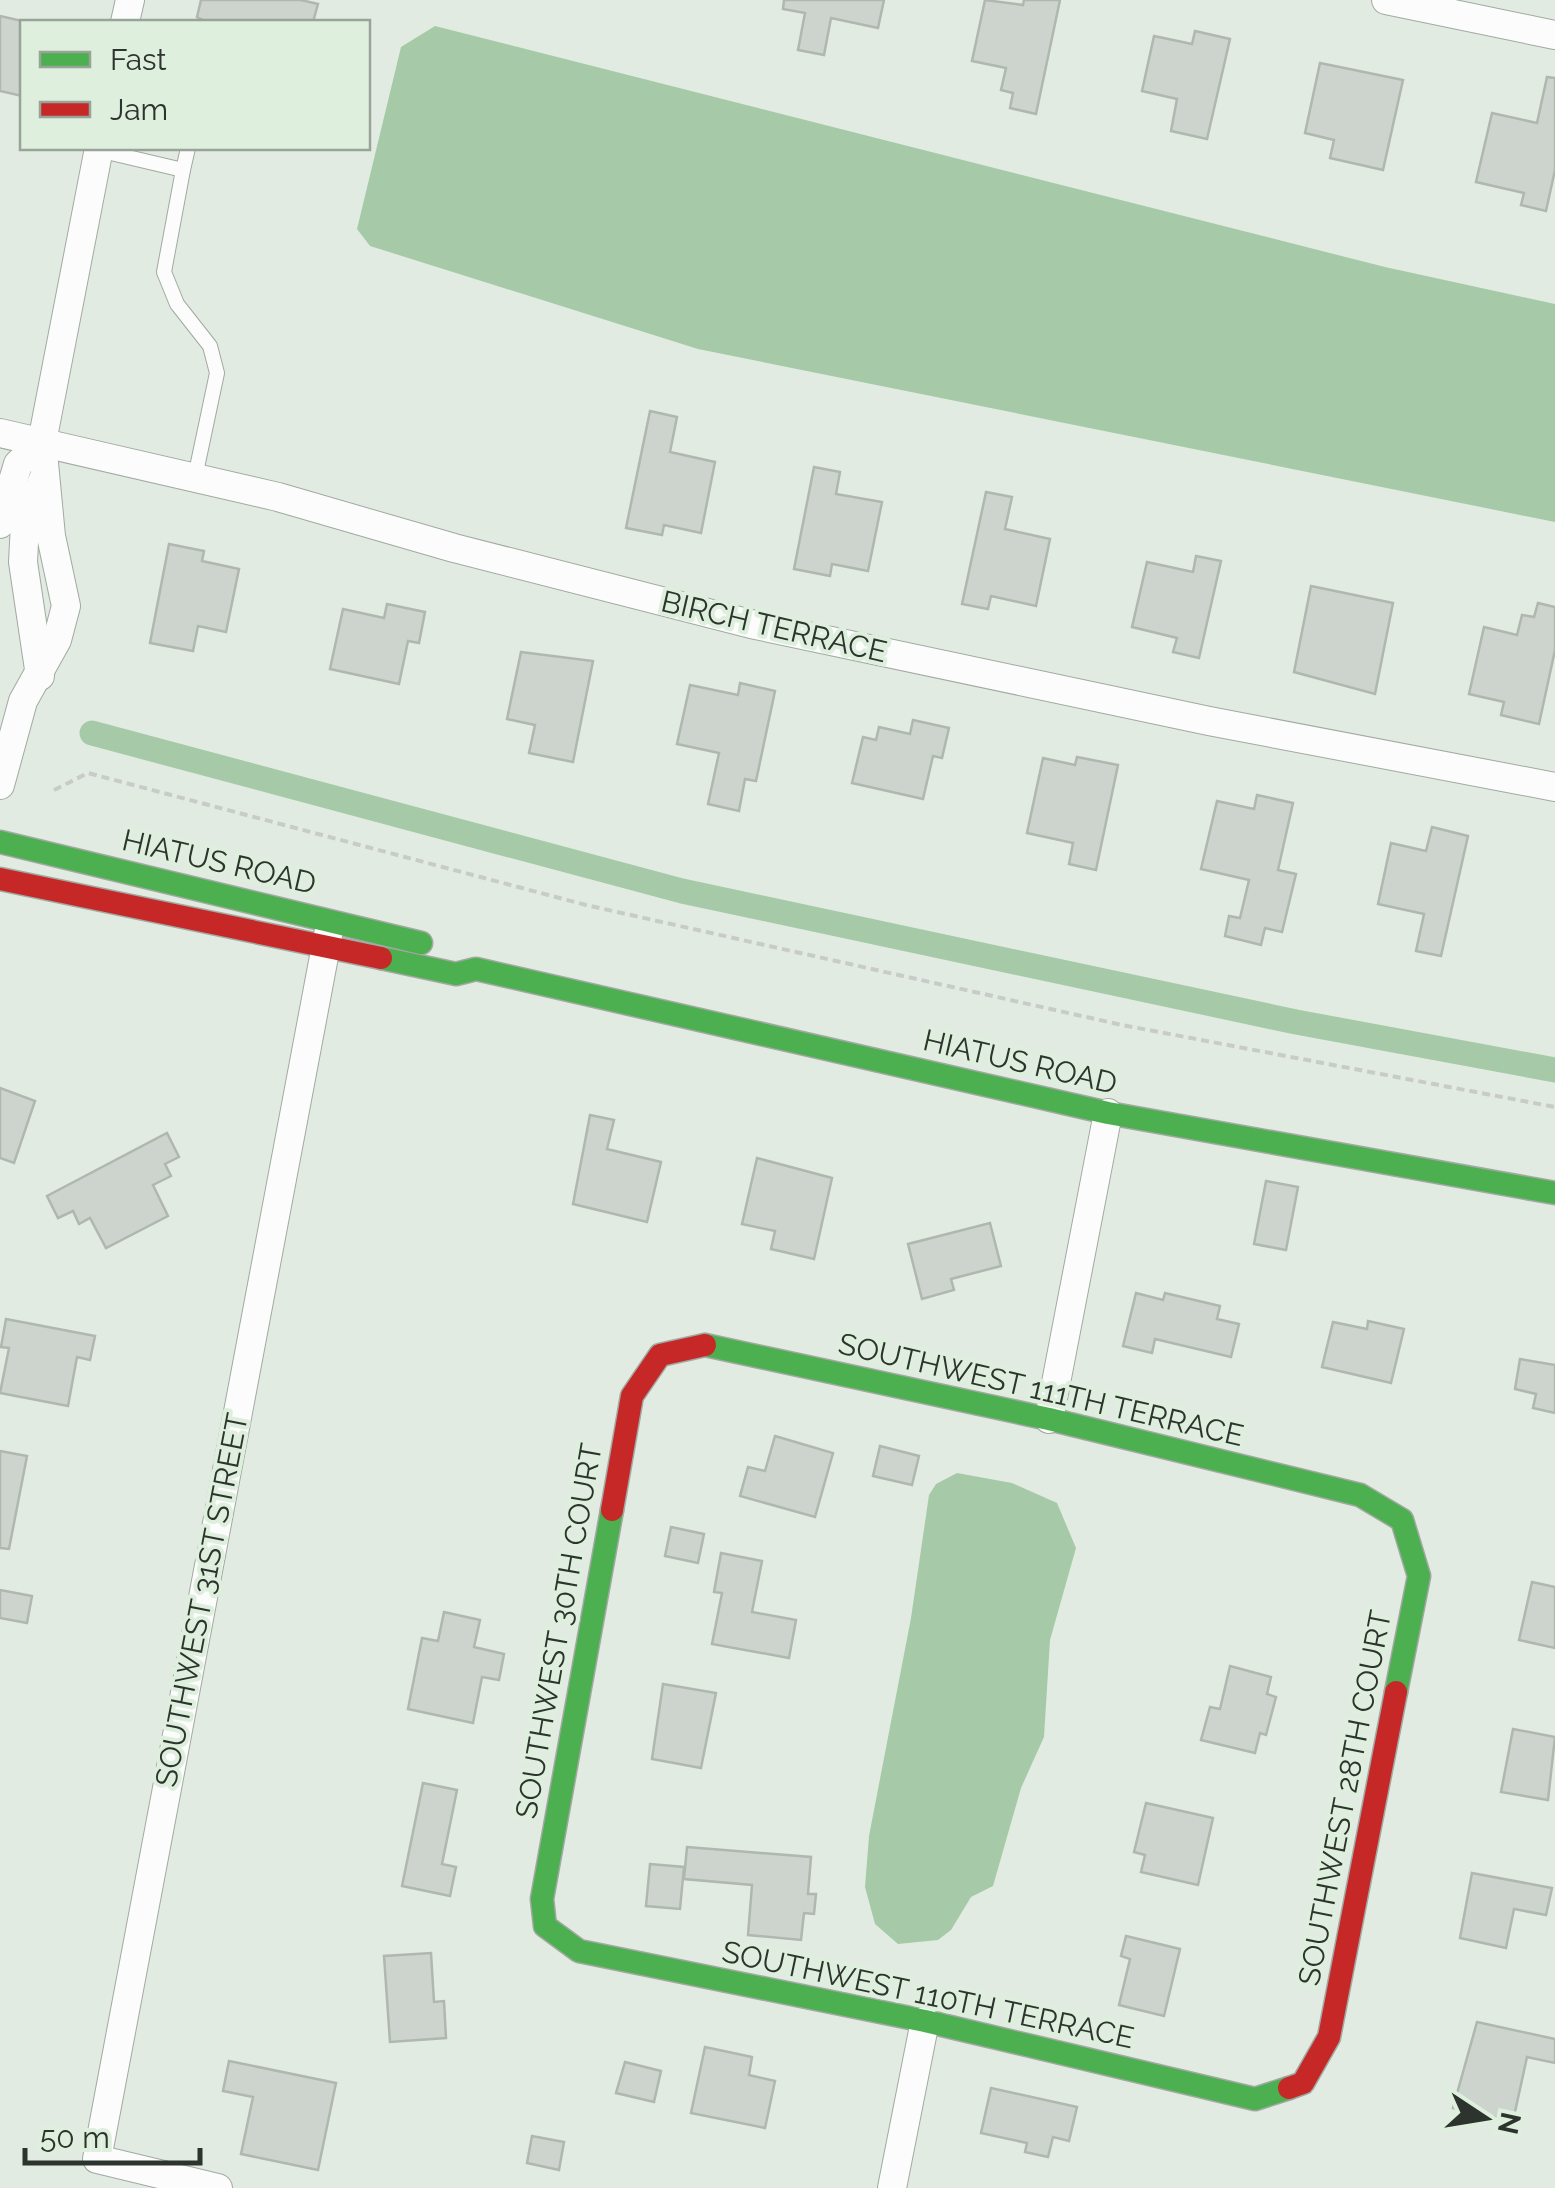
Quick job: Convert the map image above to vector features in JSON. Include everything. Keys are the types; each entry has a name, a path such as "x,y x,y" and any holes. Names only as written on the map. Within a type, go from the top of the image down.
{"street":[{"path":"1386,0 1555,35"},
{"path":"0,784 23,700 40,676 66,606 42,442 98,150"},
{"name":"BIRCH TERRACE","path":"0,433 194,477 752,624 1209,722 1555,786"},
{"path":"0,524 18,464 42,442"},
{"path":"40,676 12,562 44,476"},
{"name":"HIATUS ROAD","path":"0,842 328,933"},
{"name":"HIATUS ROAD","path":"0,879 460,953 476,969 1108,1113 1555,1194"},
{"name":"SOUTHWEST 31ST STREET","path":"218,2188 98,2159 328,933"},
{"path":"1049,1419 1108,1113"},
{"name":"SOUTHWEST 111TH TERRACE","path":"660,1356 705,1345 1049,1419 1360,1495 1402,1520"},
{"name":"SOUTHWEST 30TH COURT","path":"545,1926 542,1899 632,1396 660,1356"},
{"name":"SOUTHWEST 28TH COURT","path":"1302,2083 1329,2037 1418,1576 1402,1520"},
{"name":"SOUTHWEST 110TH TERRACE","path":"545,1926 580,1951 925,2021 1255,2099 1302,2083"},
{"path":"892,2188 925,2021"}],"lane":[{"path":"102,150 183,170"},
{"path":"188,150 164,272 178,304 210,346 217,372 194,477"}],"path":[{"path":"54,790 88,773 586,904 1122,1025 1555,1107"}],"shaded area":[{"path":"435,26 1385,267 1555,304 1555,522 698,349 370,246 357,229 401,47"},
{"path":"957,1473 1012,1483 1057,1503 1076,1548 1050,1640 1044,1737 1021,1788 993,1886 971,1897 951,1930 938,1940 898,1944 875,1924 865,1887 869,1836 911,1618 929,1495 936,1484"}],"building":[{"path":"201,0 301,0 318,4 314,20 197,17"},
{"path":"784,0 884,0 878,28 831,18 824,55 798,50 805,13 783,9"},
{"path":"985,0 1023,5 1024,0 1060,0 1036,114 1010,108 1013,93 1001,90 1006,68 972,61"},
{"path":"0,16 20,21 20,96 0,91"},
{"path":"1195,31 1230,39 1207,139 1171,131 1177,99 1142,91 1154,36 1192,44"},
{"path":"1320,63 1403,80 1383,170 1330,158 1334,140 1305,133"},
{"path":"1547,77 1555,78 1555,170 1546,211 1521,205 1524,193 1476,182 1492,113 1537,123"},
{"path":"650,411 677,417 670,452 715,462 701,533 664,525 662,535 626,528"},
{"path":"814,467 840,472 836,494 882,502 868,571 832,564 830,576 794,569"},
{"path":"986,492 1012,497 1005,529 1050,539 1036,606 991,596 988,609 962,604"},
{"path":"169,544 204,551 202,561 239,569 226,632 198,626 193,651 150,643"},
{"path":"1196,556 1221,561 1199,658 1173,652 1177,638 1132,627 1147,562 1193,572"},
{"path":"1311,586 1393,603 1375,694 1294,672"},
{"path":"1538,603 1555,607 1555,650 1539,724 1501,715 1504,702 1469,694 1484,627 1517,635 1522,615 1534,617"},
{"path":"387,604 425,612 419,643 408,641 399,684 330,669 343,609 384,618"},
{"path":"521,652 593,661 573,762 529,753 535,725 507,719"},
{"path":"740,683 775,691 756,781 745,779 739,811 708,804 719,753 677,744 690,685 738,695"},
{"path":"913,720 949,728 942,758 933,756 923,799 852,783 863,737 876,740 879,727 910,734"},
{"path":"1077,757 1118,765 1096,870 1069,864 1073,843 1027,833 1043,758 1075,765"},
{"path":"1257,795 1293,803 1278,870 1296,874 1282,932 1265,928 1261,945 1225,936 1229,916 1240,918 1249,880 1201,869 1217,801 1254,809"},
{"path":"1432,827 1468,836 1441,956 1416,951 1424,914 1378,904 1391,843 1426,851"},
{"path":"0,1088 35,1101 14,1163 0,1158"},
{"path":"590,1115 614,1120 607,1149 661,1162 647,1222 573,1204"},
{"path":"167,1133 179,1157 165,1164 171,1176 153,1185 168,1216 106,1248 90,1218 79,1224 73,1211 58,1218 47,1196"},
{"path":"757,1158 832,1178 814,1259 771,1249 775,1231 742,1224"},
{"path":"1266,1181 1298,1187 1286,1250 1254,1244"},
{"path":"990,1223 1001,1266 951,1279 954,1290 922,1299 908,1244"},
{"path":"1136,1293 1163,1300 1165,1293 1220,1306 1217,1319 1239,1324 1231,1357 1155,1339 1152,1353 1123,1346"},
{"path":"6,1319 95,1336 90,1360 77,1357 68,1406 0,1393 9,1348 1,1347"},
{"path":"1368,1321 1404,1329 1391,1383 1322,1367 1333,1322 1367,1329"},
{"path":"1520,1359 1555,1365 1555,1413 1533,1408 1536,1394 1515,1389"},
{"path":"775,1436 833,1453 815,1517 740,1496 748,1467 765,1471"},
{"path":"880,1446 919,1456 912,1485 873,1476"},
{"path":"0,1451 27,1456 9,1549 0,1548"},
{"path":"671,1527 704,1534 698,1563 665,1556"},
{"path":"721,1553 762,1561 752,1612 796,1620 789,1658 712,1644 722,1593 714,1592"},
{"path":"1532,1582 1555,1587 1555,1648 1519,1640"},
{"path":"0,1590 32,1596 27,1623 0,1618"},
{"path":"444,1612 480,1620 474,1647 504,1654 499,1680 482,1677 473,1723 408,1709 422,1638 438,1641"},
{"path":"1230,1666 1271,1677 1267,1694 1276,1697 1266,1735 1260,1733 1255,1753 1201,1740 1210,1707 1220,1709"},
{"path":"663,1684 716,1693 701,1768 652,1759"},
{"path":"1513,1729 1555,1737 1548,1800 1501,1792"},
{"path":"423,1783 457,1790 442,1864 456,1867 450,1896 402,1886"},
{"path":"1146,1803 1213,1818 1198,1885 1141,1872 1145,1855 1134,1852"},
{"path":"687,1847 811,1857 808,1894 816,1894 814,1914 804,1913 801,1940 748,1935 752,1885 684,1879"},
{"path":"650,1864 684,1867 680,1909 646,1906"},
{"path":"1472,1873 1552,1888 1546,1915 1514,1909 1506,1948 1460,1938"},
{"path":"1126,1936 1180,1949 1164,2016 1119,2005 1130,1959 1121,1956"},
{"path":"431,1953 434,2002 444,2001 446,2038 390,2042 384,1956"},
{"path":"1477,2022 1555,2039 1555,2063 1527,2057 1513,2121 1453,2108"},
{"path":"705,2047 752,2057 749,2075 775,2081 765,2128 691,2113"},
{"path":"229,2061 336,2083 318,2170 241,2154 253,2097 223,2091"},
{"path":"625,2062 661,2071 654,2102 616,2093"},
{"path":"991,2088 1077,2107 1069,2141 1053,2137 1048,2157 1025,2152 1027,2143 981,2133"},
{"path":"532,2136 564,2142 559,2170 527,2163"}],"waterway":[{"path":"92,733 682,891 1296,1022 1555,1070"}],"traffic: fast":[{"path":"0,842 421,943"},
{"path":"381,958 456,974 476,969 1108,1113 1555,1193"},
{"path":"705,1345 1049,1419 1360,1495 1402,1520 1419,1576 1396,1692"},
{"path":"612,1510 542,1899 545,1926 579,1951 925,2021 1255,2099 1289,2088"}],"traffic: jam":[{"path":"0,879 381,958"},
{"path":"612,1510 632,1396 660,1355 705,1345"},
{"path":"1289,2088 1303,2083 1329,2037 1396,1692"}]}
